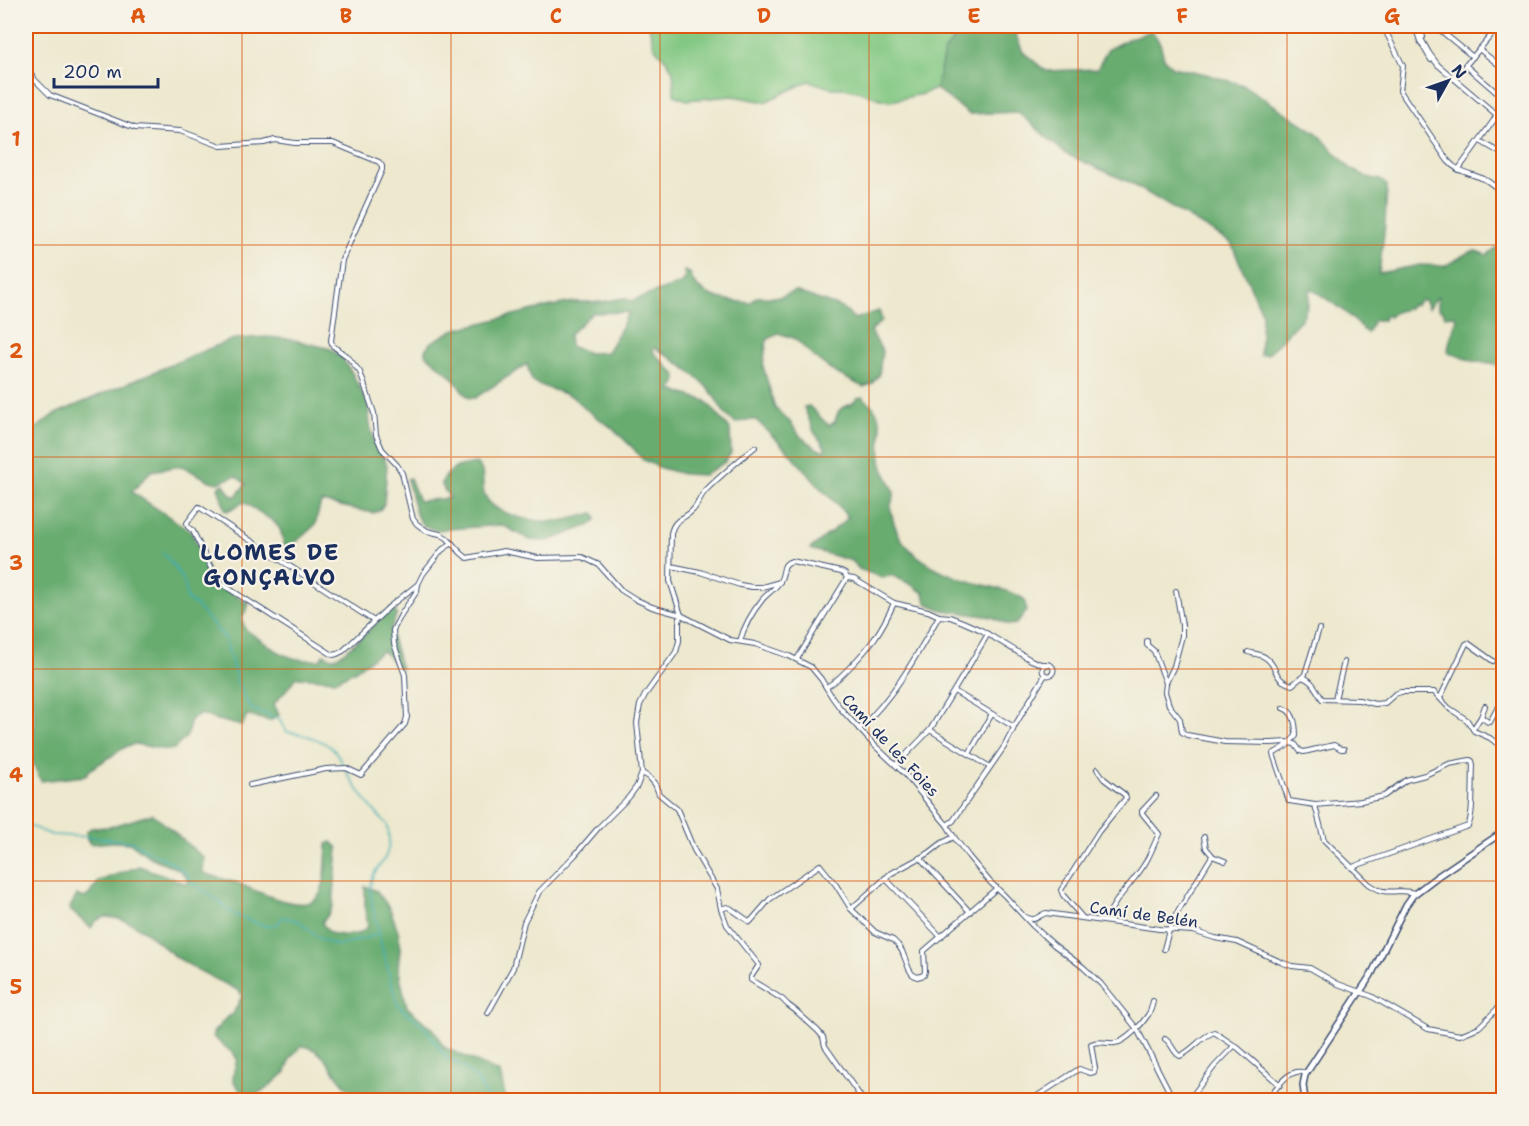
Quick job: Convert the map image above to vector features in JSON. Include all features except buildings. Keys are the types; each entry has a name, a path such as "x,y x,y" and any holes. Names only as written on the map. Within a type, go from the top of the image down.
{"main road":[{"path":"1305,1101 1303,1085 1306,1073 1360,992 1414,893 1503,831"}],"street":[{"path":"1383,26 1404,68 1401,92 1448,161 1458,170 1488,181 1496,186 1503,195"},
{"path":"1414,26 1428,57 1503,121"},
{"path":"1414,26 1444,70"},
{"path":"1436,26 1473,57"},
{"path":"1488,26 1503,38"},
{"path":"1452,78 1499,26"},
{"path":"1416,31 1431,57 1452,78"},
{"path":"1479,49 1503,69"},
{"path":"1458,170 1494,120 1503,97 1465,65"},
{"path":"26,66 34,79 50,95 135,128 180,131 221,146 275,140 295,143 333,143 381,164 382,170 342,260 332,343 360,372 374,413 376,435 382,449 402,473 414,519 422,528 442,535 452,543 442,550 423,574 417,591 392,632 405,675 407,717 405,724 361,775 344,768 326,769 250,785"},
{"path":"1480,141 1503,155"},
{"path":"488,1012 513,968 524,922 539,892 630,797 642,773 638,715 645,695 676,652 679,640 681,615 671,583 671,532 675,523 694,509 706,489 755,447"},
{"path":"374,621 199,507 187,523 217,581 330,654 341,653 374,621 418,584"},
{"name":"Camí de les Foies","path":"452,543 467,558 504,551 538,558 582,557 598,565 621,590 632,598 652,607 681,615 727,638 780,652 797,659 815,671 832,698 859,729 896,765 947,825 969,857 997,888 1054,945 1092,974 1128,1016 1175,1101"},
{"path":"740,641 742,633 761,600 780,582 784,566 787,562 792,561 841,572 894,603 950,617 988,634 1031,660 1052,666 1053,672 1048,675 1043,673 1031,660"},
{"path":"671,566 700,572 752,588 780,582"},
{"path":"797,659 848,578"},
{"path":"1176,591 1182,636 1165,692 1168,701 1179,715 1182,732 1225,742 1284,741 1295,744 1299,751 1304,752 1334,745 1344,749"},
{"path":"826,687 833,684 873,643 894,603"},
{"path":"859,729 892,694 939,616"},
{"path":"1248,652 1269,660 1282,681 1292,685 1304,677 1319,629"},
{"path":"896,765 930,730 988,634"},
{"path":"1147,641 1147,645 1154,651 1166,683"},
{"path":"1440,698 1466,644 1493,662"},
{"path":"1335,699 1344,662"},
{"path":"947,825 953,821 1013,730 1047,664"},
{"path":"1304,677 1313,684 1322,699 1359,700 1375,704 1384,703 1401,692 1434,692 1449,708 1467,720 1480,735 1490,738 1503,749"},
{"path":"954,691 1014,727"},
{"path":"1481,717 1490,722 1503,704"},
{"path":"1473,729 1485,706"},
{"path":"1283,708 1291,712 1296,727 1296,736 1288,745 1273,754 1289,801 1315,805 1361,801 1384,796 1403,782 1449,764 1470,760 1473,765 1471,822 1467,827 1352,868"},
{"path":"969,754 992,714"},
{"path":"930,730 990,767"},
{"path":"1083,918 1061,890 1101,827 1126,798 1102,777 1097,769"},
{"path":"642,773 650,777 659,794 677,809 694,850 717,889 727,925 759,965 751,980 782,999 818,1031 823,1037 825,1046 863,1101"},
{"path":"1106,921 1127,885 1145,864 1159,834 1142,813 1156,796"},
{"path":"1315,805 1324,840 1369,884 1381,890 1414,893"},
{"path":"851,909 885,878 954,837"},
{"path":"1204,837 1206,848 1212,856 1225,861"},
{"path":"1164,950 1168,930 1212,856"},
{"path":"920,858 970,912"},
{"path":"721,909 730,908 750,922 770,899 820,865 851,909 875,932 893,940 898,945 912,974 917,976 924,975 926,971 924,951 997,888"},
{"path":"885,878 941,937"},
{"name":"Camí de Belén","path":"1024,917 1031,920 1036,919 1046,912 1168,930 1193,931 1237,942 1283,963 1310,968 1352,990 1371,996 1428,1029 1460,1035 1479,1027 1503,1002"},
{"path":"1031,1101 1078,1069 1094,1072 1091,1044 1121,1041 1137,1029 1149,1014 1153,1002"},
{"path":"1165,1040 1169,1041 1180,1056 1212,1032 1217,1033 1280,1085"},
{"path":"1189,1101 1234,1046"},
{"path":"1267,1101 1289,1074 1298,1071 1306,1073"}],"green space":[{"path":"649,26 964,26 944,52 936,89 891,101 809,81 765,102 733,96 687,100 674,95 673,71 654,47"},
{"path":"964,26 1012,26 1023,52 1046,71 1097,69 1108,49 1130,38 1152,31 1160,43 1164,58 1172,67 1243,85 1317,133 1350,168 1363,176 1380,180 1387,185 1379,273 1420,265 1445,266 1469,252 1476,251 1487,255 1497,247 1503,250 1503,368 1492,363 1475,362 1448,352 1457,318 1453,315 1445,316 1443,311 1438,309 1438,297 1428,308 1424,300 1420,300 1415,305 1395,312 1389,317 1385,315 1383,320 1374,320 1367,333 1343,310 1310,288 1308,304 1302,318 1268,354 1260,355 1262,313 1231,243 1129,182 1066,154 1018,112 969,114 936,89 944,52"},
{"path":"684,271 690,273 693,281 706,293 733,301 751,303 756,297 779,297 795,291 842,308 855,319 879,311 882,320 871,331 882,351 879,375 872,384 863,387 834,372 794,338 778,333 767,340 763,366 775,408 790,422 801,437 824,451 825,447 814,432 804,407 809,406 829,425 835,422 839,410 853,403 857,398 862,397 872,405 880,422 880,449 884,471 893,490 892,516 902,540 927,563 945,572 1024,599 1027,611 1016,624 1009,625 992,617 942,610 926,603 924,593 891,575 883,578 859,569 852,561 810,549 848,518 790,453 756,420 736,423 731,420 711,391 701,381 655,348 654,353 676,375 675,385 671,390 706,401 730,429 731,453 725,462 704,475 683,474 643,460 612,428 573,397 532,380 527,364 475,398 470,398 451,376 425,354 430,343 453,330 574,302 601,302 624,298 631,301 682,283 685,279","holes":["629,312 607,352 589,353 570,346 569,335 592,313"]},
{"path":"267,337 290,339 331,349 342,358 352,373 368,404 374,441 387,465 384,504 380,510 373,513 321,502 315,525 286,551 280,529 274,522 244,502 227,511 225,509 218,487 224,484 230,494 235,497 246,484 235,476 218,483 182,466 151,471 132,492 189,530 216,584 249,604 242,618 245,629 271,648 298,659 320,660 324,654 333,658 354,644 392,608 397,614 390,631 401,669 382,651 354,671 336,680 297,677 274,704 279,715 270,721 247,715 242,726 202,714 191,719 187,736 174,749 167,750 135,744 127,746 91,769 85,776 41,781 34,767 31,749 34,710 26,693 26,437 53,415 208,349 234,339"},
{"path":"476,463 481,469 484,493 488,501 505,512 539,521 567,520 594,513 595,521 548,541 530,540 502,525 436,530 424,526 416,514 407,479 410,478 419,501 450,498 441,483 455,468"},
{"path":"153,814 204,858 203,873 234,882 276,899 300,904 310,902 320,893 324,880 327,844 332,842 338,848 333,906 322,922 325,927 337,935 361,932 368,926 365,886 377,891 390,909 399,934 398,967 407,1007 435,1031 444,1047 500,1073 506,1100 365,1100 341,1081 321,1055 309,1047 301,1046 290,1059 286,1072 266,1089 246,1097 233,1080 237,1059 213,1037 213,1033 226,1018 233,1014 242,996 239,991 172,954 134,925 106,917 100,918 91,928 69,909 77,895 83,898 88,896 99,881 139,866 187,884 188,880 180,870 148,856 130,843 90,844 87,839 86,832 91,828 109,827"}],"waterway":[{"path":"162,552 185,584 187,600 195,605 225,638 237,682 253,710 280,719 287,732 325,743 335,751 366,802 387,824 389,838 387,853 373,875 370,887 379,933"},
{"path":"26,827 52,835 134,842 173,863 186,873 192,883 219,901 233,914 265,926 278,924 282,917 299,921 318,938 338,946 379,934 397,1003 425,1028 446,1057 474,1076 489,1100"}],"district":[{"name":"LLOMES DE GONÇALVO","path":"270,564"}]}
